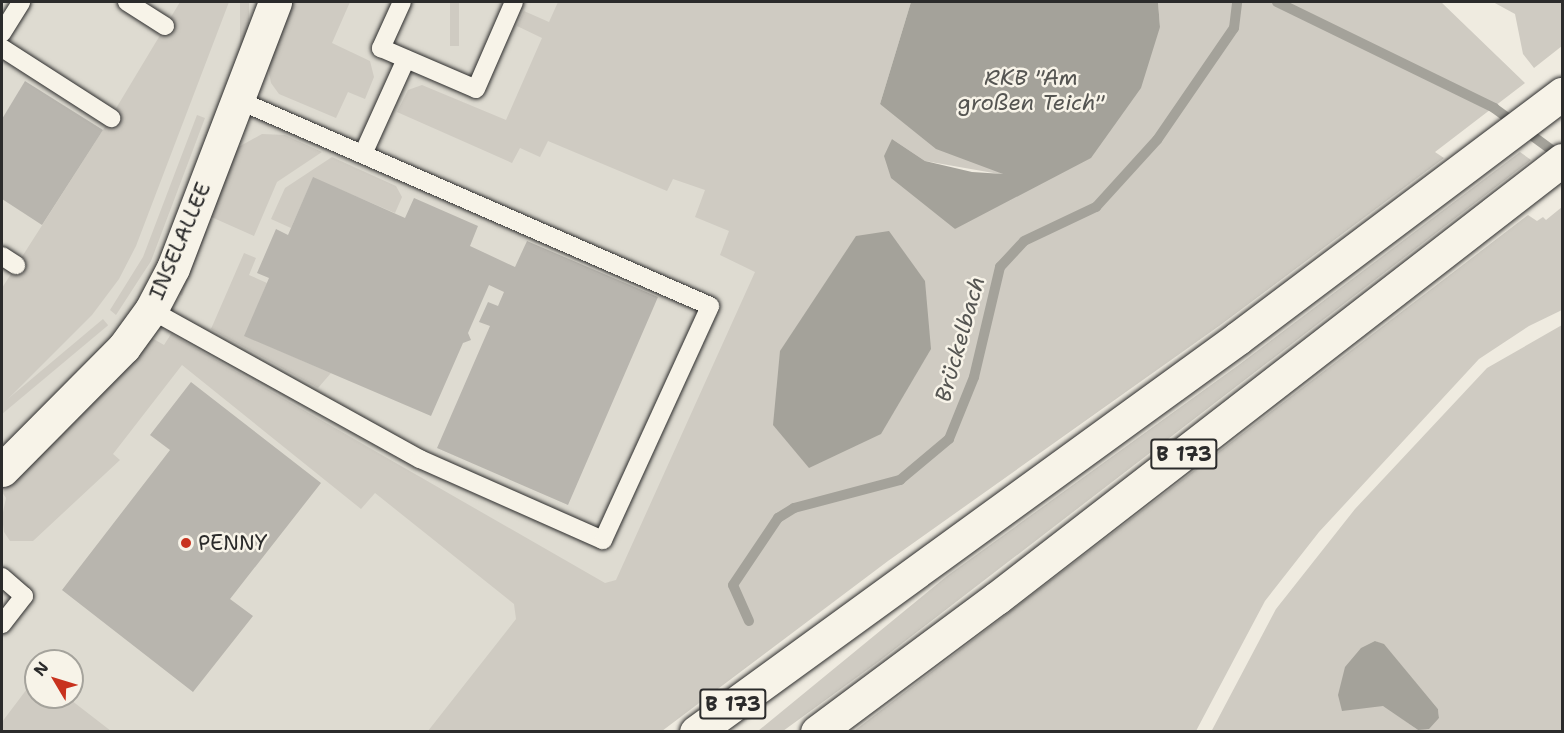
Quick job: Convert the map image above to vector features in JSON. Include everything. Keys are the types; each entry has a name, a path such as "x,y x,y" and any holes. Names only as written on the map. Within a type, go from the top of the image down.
{"main road":[{"name":"INSELALLEE","path":"2,470 123,347 151,310 173,268 275,2"},
{"name":"B 173","path":"696,732 1238,338 1563,94"},
{"name":"B 173","path":"817,732 997,598 1555,166"}],"lane":[{"path":"2,33 21,2"},
{"path":"127,2 165,26"},
{"path":"402,2 381,48 476,89 514,2"},
{"path":"2,48 111,118"},
{"path":"363,154 406,59"},
{"path":"151,310 420,459 603,540 710,306 238,100"},
{"path":"2,577 24,596 2,624"}],"shaded area":[{"path":"2,2 858,2 606,731 2,731"},
{"path":"180,2 229,2 136,246 119,279 92,315 2,405 2,288 103,130"},
{"path":"240,2 249,2 249,112 240,112"},
{"path":"290,2 350,2 332,43 370,61 374,77 365,99 348,92 336,118 279,94 271,83 267,62"},
{"path":"450,2 459,2 459,46 450,46"},
{"path":"558,2 911,2 880,104 1005,175 925,161 892,139 955,229 1160,27 1158,2 1441,2 1525,83 1435,152 1444,158 1219,326 888,561 662,731 428,731 516,619 514,604 375,493 361,509 182,365 113,454 120,460 33,541 10,541 4,532 2,517 6,498 2,492 130,364 152,338 164,345 171,334 605,583 616,580 755,272 720,255 729,231 695,217 705,190 673,179 667,191 548,141 540,157 520,148 512,163 397,112 408,90 422,85 506,120 542,38 517,26 524,11 549,22"},
{"path":"1493,2 1562,2 1562,46 1534,68 1523,54 1515,14"},
{"path":"197,115 205,118 151,261 116,315 110,310 143,257"},
{"path":"262,134 285,135 322,152 277,182 254,236 209,216 235,149"},
{"path":"1520,152 1531,160 878,662 783,731 758,731 947,576 1240,364"},
{"path":"332,157 396,186 402,197 395,213 313,178 291,228 271,219 285,188"},
{"path":"1562,207 1562,310 1529,326 1479,359 1319,532 1265,601 1196,731 854,731 1528,215 1537,221 1543,217 1546,220"},
{"path":"203,229 207,231 182,296 178,292"},
{"path":"244,253 256,258 249,275 267,283 245,336 331,373 318,388 211,329"},
{"path":"103,319 108,325 2,414 2,404"},
{"path":"1562,325 1562,731 1211,732 1276,609 1355,509 1487,368","holes":["1375,641 1384,645 1438,709 1439,718 1418,730 1383,705"]},
{"path":"24,693 24,709 83,709 111,731 2,731 2,722"}],"water":[{"name":"RKB \"Am großen Teich\"","path":"911,2 1158,2 1160,27 1141,88 1091,158 955,229 891,178 884,156 892,139 925,161 972,172 1003,174 936,149 880,104"},
{"path":"889,231 925,281 931,349 881,434 809,468 773,425 780,351 856,236"},
{"path":"1375,641 1384,644 1438,709 1439,718 1429,729 1418,730 1383,706 1342,711 1338,695 1345,667 1361,648"}],"building":[{"path":"25,81 103,130 42,225 2,199 2,119"},
{"path":"313,177 405,218 414,198 478,226 470,246 515,267 527,241 658,297 568,505 437,448 490,326 479,322 488,302 498,306 504,292 489,285 468,333 471,340 463,343 431,416 244,336 269,278 257,273 276,229 288,235"},
{"name":"PENNY","path":"191,382 321,483 230,599 253,616 193,692 62,590 170,450 150,435"}],"waterway":[{"name":"Brückelbach","path":"749,621 733,585 778,518 794,508 900,480 949,439 974,377 1000,267 1024,241 1096,207 1157,140 1234,28 1237,2"},
{"path":"1277,2 1494,108 1560,156"}],"place":[{"name":"PENNY","path":"186,543"}]}
